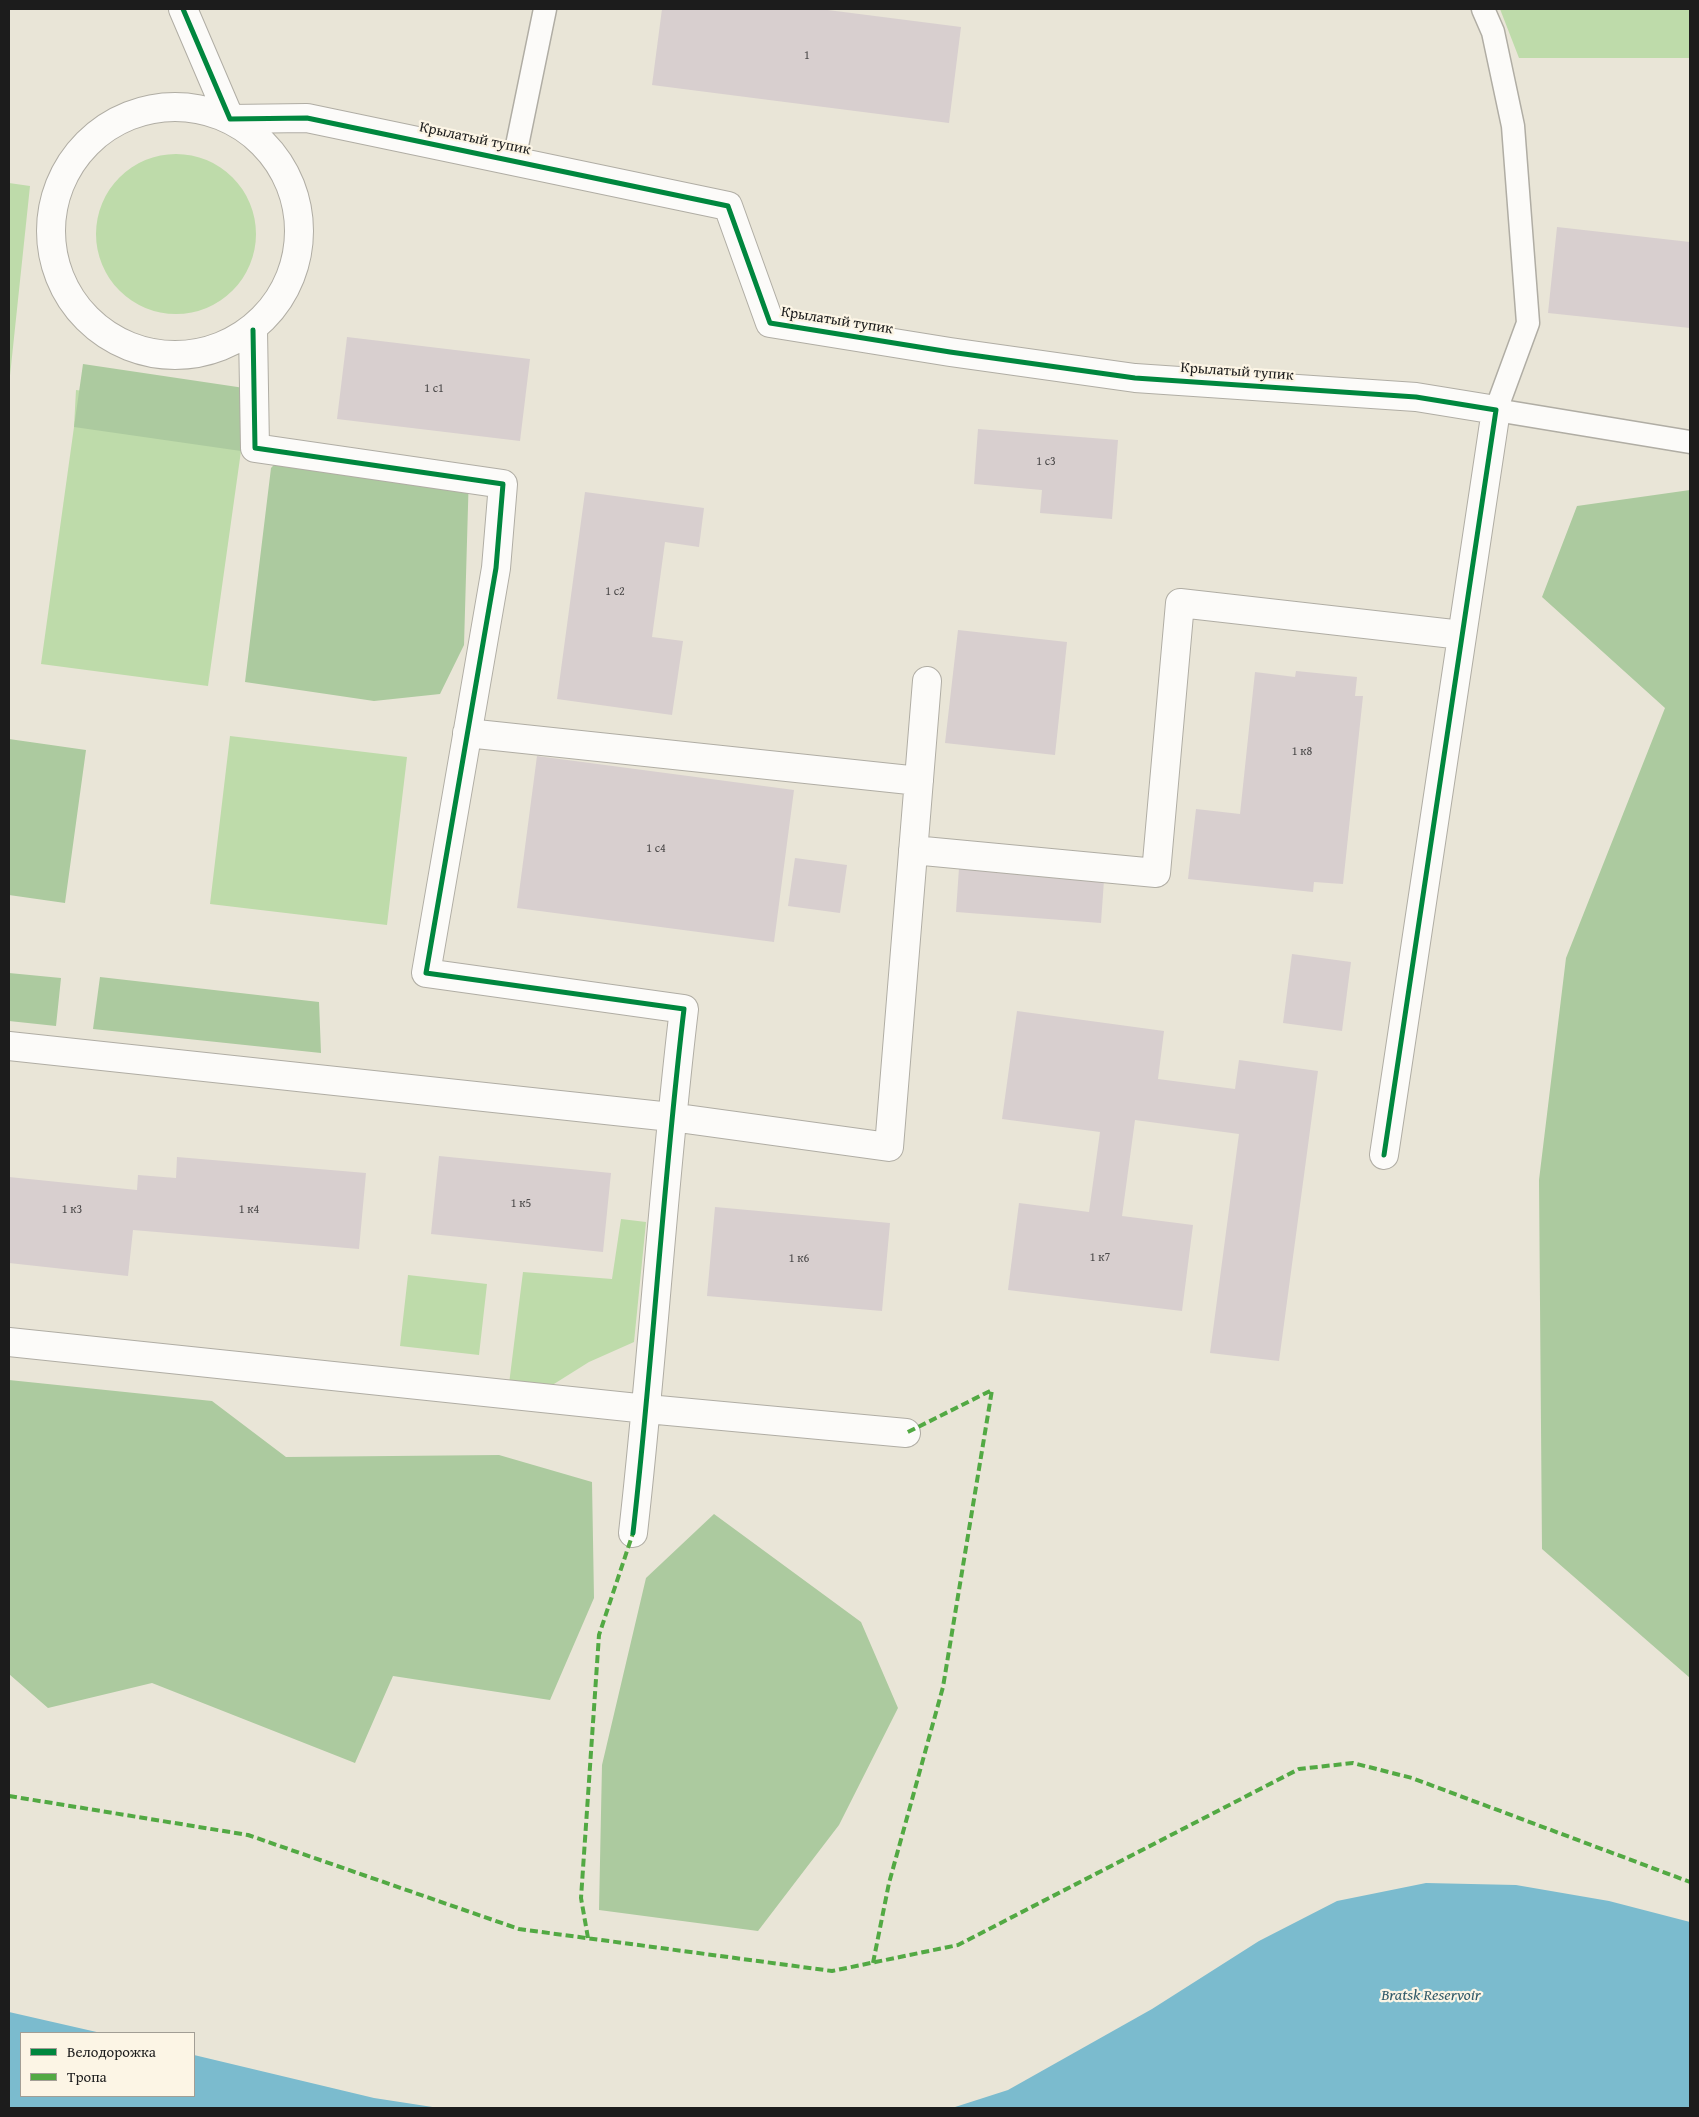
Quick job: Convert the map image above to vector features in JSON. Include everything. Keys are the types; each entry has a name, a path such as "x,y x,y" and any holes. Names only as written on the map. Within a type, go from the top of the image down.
{"street":[{"path":"183,9 230,119"},
{"path":"192,108 230,119 262,141 286,172 299,214 298,257 282,297 253,330 215,350 172,357 130,348 93,326 66,292 52,255 51,216 62,178 84,146 115,122 152,109 192,108"},
{"name":"Крылатый тупик","path":"230,119 307,118 728,206 770,323 950,352 1136,378 1416,396 1496,410"},
{"path":"253,330 254,448 503,484 496,568 426,973 684,1009 671,1117 647,1409 633,1533"},
{"path":"1384,1155 1496,410"},
{"path":"913,850 1156,873 1180,604 1462,635"},
{"path":"9,1046 671,1117 889,1147 927,681"},
{"path":"467,734 919,781"},
{"path":"9,1342 647,1409 906,1433"}],"lane":[{"path":"514,160 545,9"},
{"path":"1483,9 1493,32 1513,126 1528,323 1496,410 1690,442"}],"green space":[{"path":"1500,9 1690,9 1690,58 1519,58"},
{"path":"176,154 207,160 227,172 238,183 250,203 256,234 250,265 238,285 227,296 207,308 176,314 145,308 125,296 114,285 102,265 96,234 102,203 114,183 125,172 145,160"},
{"path":"9,183 30,186 9,385"},
{"path":"83,364 251,389 241,451 74,427"},
{"path":"76,390 243,411 241,451 208,686 41,664 74,427"},
{"path":"288,450 469,472 464,645 440,694 374,701 245,682 271,468"},
{"path":"1690,490 1690,1678 1542,1549 1539,1180 1566,958 1665,708 1542,597 1577,506"},
{"path":"230,736 407,757 387,925 210,904"},
{"path":"9,739 86,750 65,903 9,895"},
{"path":"9,973 61,978 56,1026 9,1021"},
{"path":"100,977 319,1002 321,1053 93,1029"},
{"path":"621,1219 646,1222 634,1342 589,1362 538,1394 509,1384 523,1272 612,1279"},
{"path":"408,1275 487,1284 479,1355 400,1346"},
{"path":"9,1380 212,1401 286,1457 499,1455 592,1482 594,1598 550,1700 393,1676 355,1763 152,1683 48,1708 9,1674"},
{"path":"714,1514 861,1622 898,1708 839,1825 758,1931 599,1910 602,1765 646,1578"}],"water":[{"name":"Bratsk Reservoir","path":"1426,1883 1516,1885 1609,1901 1690,1922 1690,2108 952,2108 1008,2090 1152,2009 1259,1941 1337,1901"},
{"path":"9,2012 97,2032 20,2032 20,2097 195,2097 195,2055 374,2098 439,2108 9,2108"}],"building":[{"path":"662,9 820,9 961,27 949,123 652,85"},
{"path":"1557,227 1690,242 1690,328 1548,313"},
{"path":"347,337 530,359 520,441 337,419"},
{"path":"978,429 1118,440 1112,519 1040,513 1042,490 974,484"},
{"path":"585,492 704,508 699,547 665,542 652,637 683,641 672,715 557,699"},
{"path":"958,630 1067,642 1055,755 945,743"},
{"path":"1296,671 1357,677 1355,696 1363,696 1343,884 1314,882 1313,892 1188,879 1196,809 1240,814 1255,672 1295,677"},
{"path":"537,756 794,790 774,942 517,908"},
{"path":"795,858 847,865 840,913 788,906"},
{"path":"959,868 1104,880 1101,923 956,912"},
{"path":"1292,954 1351,962 1342,1031 1283,1023"},
{"path":"1017,1011 1164,1031 1158,1079 1235,1089 1239,1060 1318,1071 1279,1361 1210,1353 1239,1134 1135,1120 1122,1216 1193,1225 1182,1311 1008,1290 1019,1203 1089,1212 1100,1132 1002,1119"},
{"path":"439,1156 611,1173 603,1252 431,1234"},
{"path":"177,1157 366,1173 359,1249 133,1230 128,1276 9,1263 9,1177 137,1190 138,1175 176,1178"},
{"path":"715,1207 890,1223 882,1311 707,1296"}],"marked path":[{"path":"873,1963 889,1883 943,1687 992,1390 906,1433"},
{"path":"588,1938 581,1898 599,1635 633,1533"},
{"path":"9,1796 248,1835 519,1929 832,1971 958,1945 1299,1769 1353,1763 1412,1778 1690,1882"}],"cycle path":[{"path":"183,9 230,119 307,118 728,206 770,323 950,352 1135,378 1416,397 1496,410 1384,1155"},
{"path":"253,330 255,448 503,484 496,568 426,973 684,1009 633,1533"}]}
